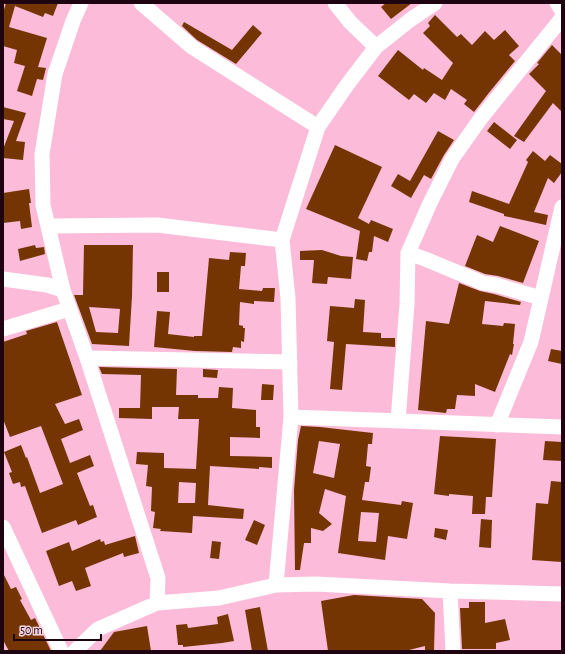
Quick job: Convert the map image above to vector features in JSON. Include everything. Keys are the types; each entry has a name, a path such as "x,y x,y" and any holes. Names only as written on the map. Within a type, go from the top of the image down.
{"street":[{"path":"80,3 55,74 42,154 43,205 63,290 87,358 158,578 157,602"},
{"path":"141,3 192,47 318,127"},
{"path":"335,3 350,22 376,47"},
{"path":"276,585 291,417 288,298 282,240 318,127 376,47 410,20 435,3"},
{"path":"557,3 562,11"},
{"path":"398,421 407,304 408,253 430,203 452,159 481,118 562,18"},
{"path":"497,424 531,342 562,208"},
{"path":"48,226 157,225 282,240"},
{"path":"408,253 425,258 484,283 541,298"},
{"path":"3,279 47,285 63,290"},
{"path":"3,329 69,309"},
{"path":"87,358 290,362"},
{"path":"291,417 562,427"},
{"path":"3,527 7,545 61,651"},
{"path":"75,651 98,629 157,602 219,598 276,585 316,584 450,591 562,594"},
{"path":"450,591 453,651"}],"building":[{"path":"6,3 58,3 53,16 45,13 43,17 15,6 9,27 47,38 38,67 46,68 43,80 37,79 32,96 17,91 25,66 14,63 17,50 3,46 3,13"},
{"path":"386,3 412,3 391,19 381,7"},
{"path":"435,15 457,37 461,34 472,45 485,31 494,40 505,30 519,46 509,55 515,61 474,112 464,104 467,100 451,89 445,100 434,93 426,103 414,94 409,100 378,76 398,50 423,70 424,68 442,80 453,63 423,33 430,26 428,23"},
{"path":"184,22 232,50 253,25 262,33 236,64 197,40 182,26"},
{"path":"552,45 562,55 562,112 553,103 524,142 514,136 546,91 529,74 539,64 537,63"},
{"path":"3,107 26,113 16,141 25,142 23,160 3,158 3,149 14,121 3,119"},
{"path":"494,122 517,140 510,149 487,131"},
{"path":"438,131 454,140 431,179 424,175 411,198 391,186 398,174 410,181"},
{"path":"335,145 382,167 358,218 369,224 371,220 393,229 388,242 374,236 372,252 369,252 367,261 356,259 360,231 306,209"},
{"path":"533,151 545,161 550,155 562,164 562,172 554,183 548,178 534,212 548,215 546,225 504,216 504,214 469,202 472,191 509,204 528,162 526,160"},
{"path":"29,189 32,227 21,229 20,221 3,223 3,193"},
{"path":"500,226 539,241 523,283 485,274 465,266 477,235 493,242"},
{"path":"35,245 36,248 44,247 45,254 20,261 18,249"},
{"path":"84,245 133,245 129,346 92,344 74,295 83,295","holes":["89,307 120,309 118,333 96,332"]},
{"path":"322,250 341,256 353,257 351,279 328,277 327,284 312,283 314,260 300,260 300,251"},
{"path":"230,252 246,253 245,266 241,266 239,289 262,291 263,288 275,288 274,302 254,301 254,304 240,302 239,325 245,328 244,342 241,341 241,348 233,347 232,352 195,351 154,347 157,311 170,312 168,334 194,337 202,336 209,258 229,260"},
{"path":"157,272 169,272 169,292 157,292"},
{"path":"459,283 480,291 521,302 520,305 485,301 482,324 503,326 504,323 515,324 512,355 510,354 495,392 475,384 475,396 457,395 455,409 447,409 446,413 418,410 426,321 449,324"},
{"path":"355,299 365,300 363,332 381,333 381,338 395,338 395,347 346,344 342,390 330,389 334,342 327,341 330,306 354,308"},
{"path":"57,322 82,395 55,404 65,424 79,419 83,430 61,439 70,463 90,455 94,466 77,473 90,506 93,505 97,517 78,525 76,520 42,533 25,486 21,487 20,482 13,484 9,473 12,472 4,452 21,445 40,493 63,484 41,426 10,437 3,419 3,342 27,334 26,331"},
{"path":"551,349 562,351 562,364 548,361"},
{"path":"99,367 177,369 176,395 198,395 198,398 218,398 219,387 233,388 232,408 256,410 256,427 260,427 260,438 230,437 230,456 272,457 272,468 259,467 259,469 210,466 208,505 244,509 243,519 193,516 192,533 160,531 161,529 153,528 155,512 151,511 152,487 146,486 148,465 136,464 137,452 164,453 164,468 196,469 199,419 178,419 179,407 152,407 152,419 119,418 119,408 140,408 141,375 102,374","holes":["179,482 196,483 195,503 178,503"]},
{"path":"203,369 218,370 217,378 203,377"},
{"path":"262,384 274,385 273,400 261,400"},
{"path":"301,426 373,433 372,444 368,444 366,466 371,467 369,482 365,482 362,500 401,505 402,501 413,503 407,539 388,536 385,560 338,553 346,496 325,489 319,513 332,524 323,531 311,528 311,543 304,543 300,570 295,570 294,490 298,440","holes":["319,441 340,444 334,478 313,473","361,512 379,513 376,542 358,541"]},
{"path":"440,436 496,439 492,497 486,497 485,514 472,514 473,496 449,494 449,496 434,494"},
{"path":"545,441 562,442 562,461 543,460"},
{"path":"551,481 562,482 562,562 532,560 536,503 548,504"},
{"path":"481,519 492,520 491,548 479,547"},
{"path":"254,520 265,525 257,545 245,540"},
{"path":"435,528 448,530 446,540 434,537"},
{"path":"135,536 139,553 124,557 123,553 85,568 91,586 76,591 72,581 59,586 46,551 69,542 72,551 100,539 101,542 104,541 105,545"},
{"path":"212,541 221,542 219,559 210,558"},
{"path":"3,573 11,589 16,587 22,599 20,600 31,620 35,618 51,651 9,651 3,640"},
{"path":"354,595 422,599 435,613 434,651 425,651 425,646 405,651 328,651 321,601"},
{"path":"469,602 485,602 485,623 505,619 510,640 496,643 496,649 462,649 460,608 469,608"},
{"path":"260,607 268,651 252,651 245,610"},
{"path":"228,614 234,641 183,647 183,645 178,645 176,625 187,624 188,628 218,624 217,617"},
{"path":"147,626 151,651 100,651 114,632"}]}
